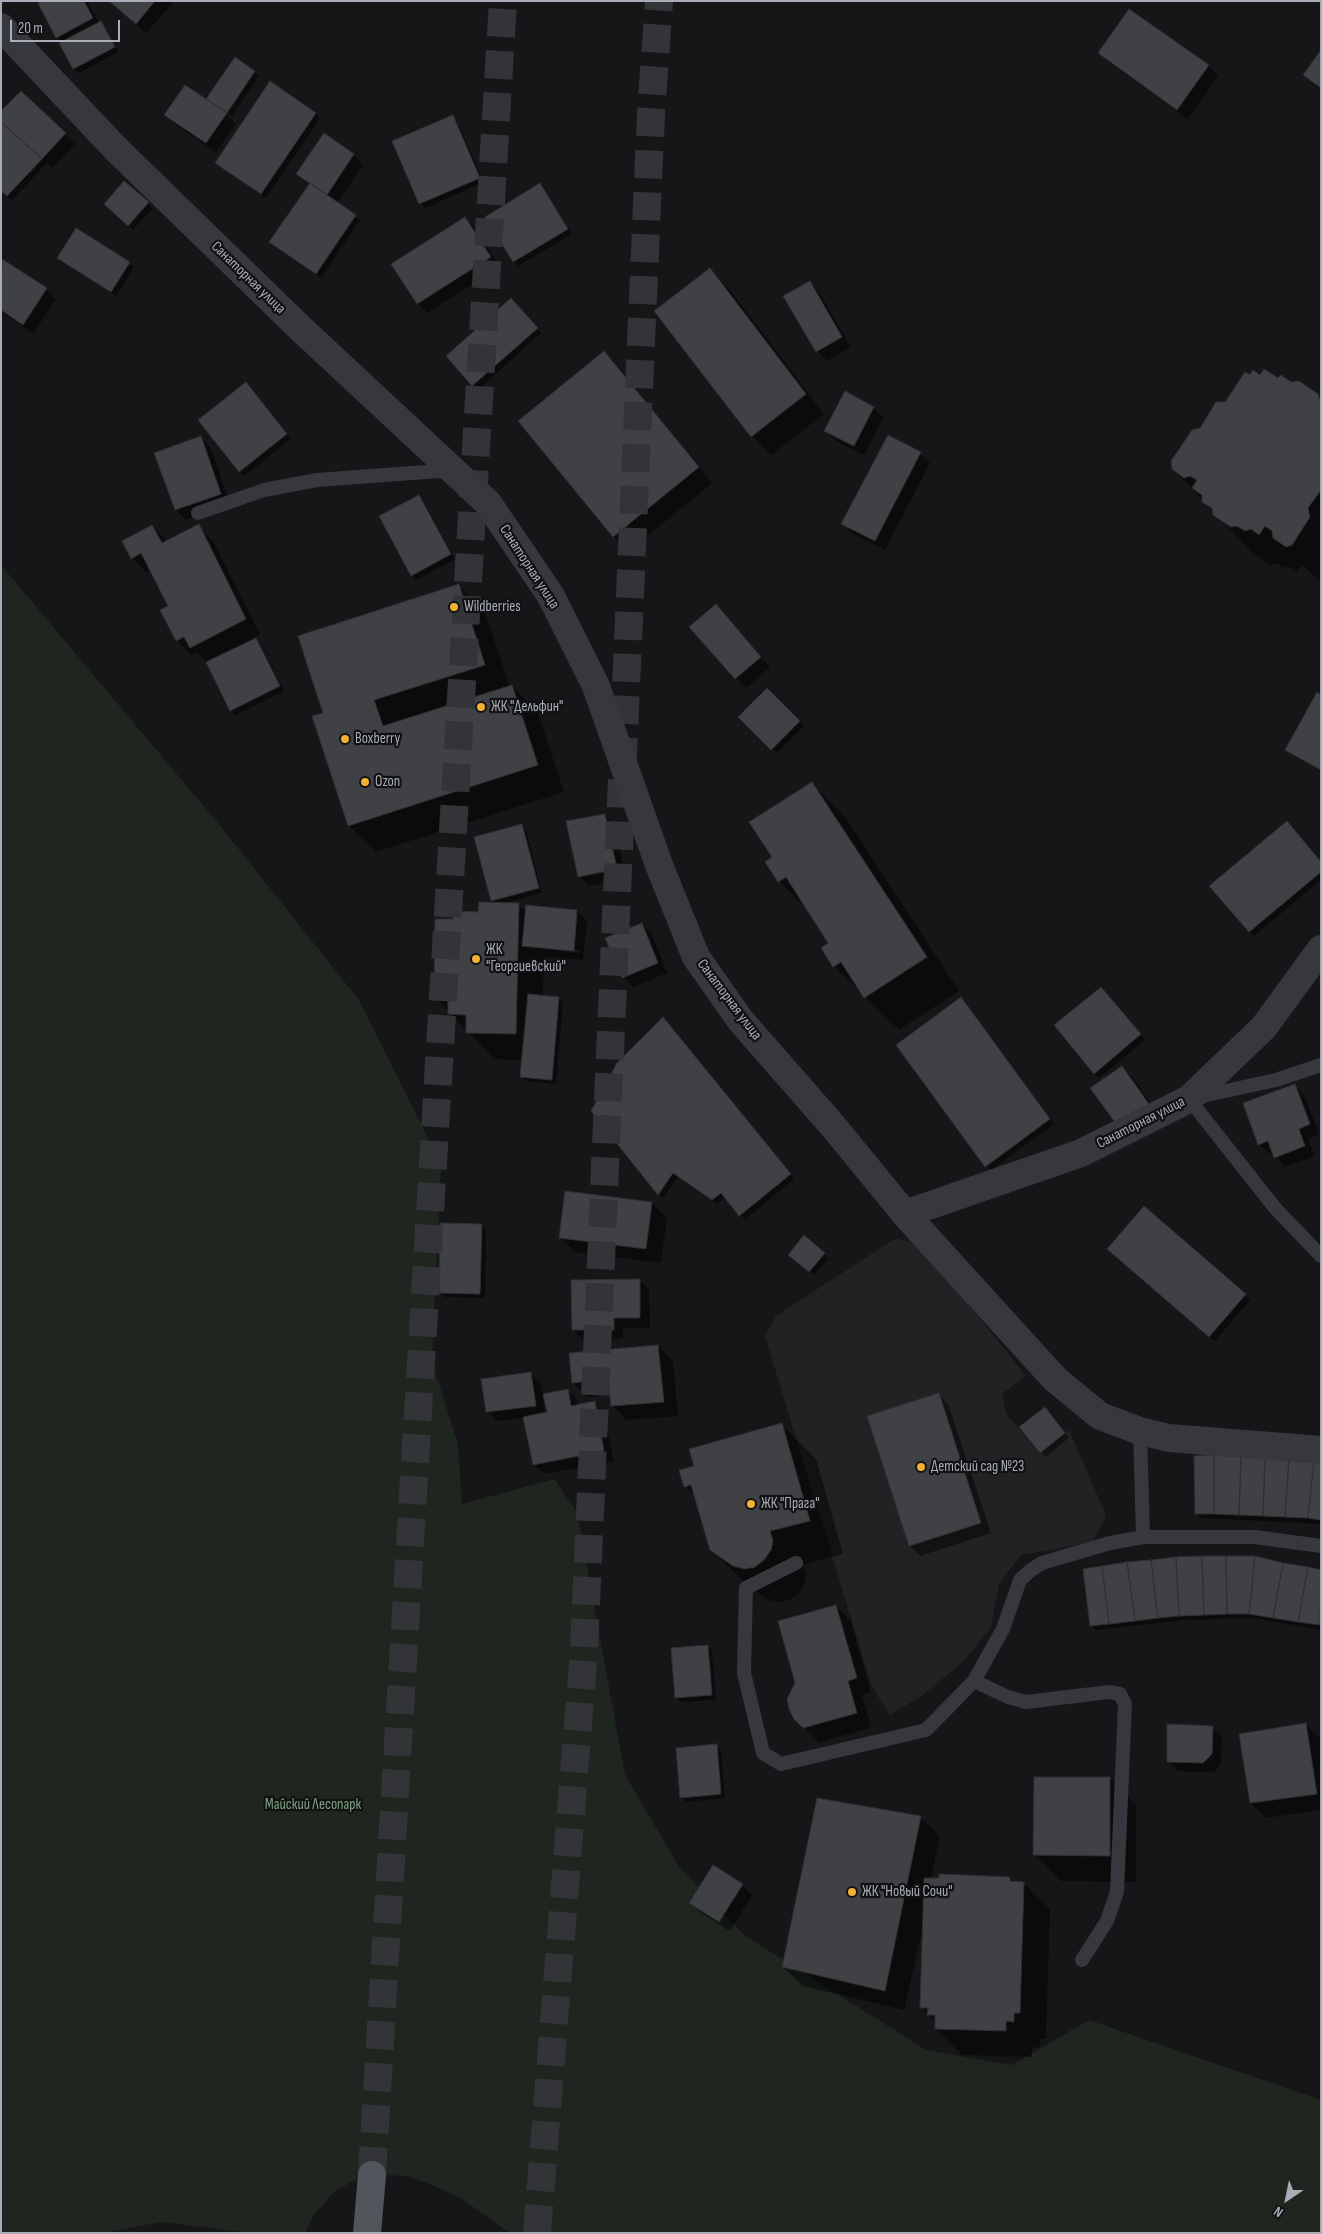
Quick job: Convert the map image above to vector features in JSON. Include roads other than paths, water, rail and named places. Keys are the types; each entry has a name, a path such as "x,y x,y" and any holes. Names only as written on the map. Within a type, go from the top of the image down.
{"main road":[{"path":"367,2233 372,2175"}],"street":[{"name":"Санаторная улица","path":"1,27 138,170 299,327 488,503 551,596 596,686 659,865 696,957 741,1021 833,1126 905,1214 1055,1379 1100,1416 1140,1431 1169,1438 1321,1450"},
{"name":"Санаторная улица","path":"905,1214 1081,1153 1189,1099 1264,1027 1321,949"}],"lane":[{"path":"198,514 264,490 317,480 454,470"},
{"path":"1321,1065 1276,1080 1189,1099 1275,1208 1321,1256"},
{"path":"1140,1431 1143,1537"},
{"path":"796,1562 746,1588 744,1673 763,1753 781,1764 926,1730 974,1681 1003,1629 1020,1580 1031,1570 1042,1564 1110,1543 1143,1537 1255,1537 1321,1546"},
{"path":"974,1681 1008,1698 1026,1702 1109,1692 1120,1694 1125,1704 1117,1892 1107,1921 1082,1960"}],"tunnel":[{"path":"372,2175 503,1"},
{"path":"537,2233 584,1650 651,113 659,1"}],"place":[{"name":"Wildberries","path":"454,607"},
{"name":"ЖК \"Дельфин\"","path":"481,707"},
{"name":"Boxberry","path":"345,739"},
{"name":"Ozon","path":"365,782"},
{"name":"ЖК \"Георгиевский\"","path":"476,959"},
{"name":"Детский сад №23","path":"921,1467"},
{"name":"ЖК \"Прага\"","path":"751,1504"},
{"name":"ЖК \"Новый Сочи\"","path":"852,1892"}],"park label":[{"name":"Майский Лесопарк","path":"313,1805"}]}
